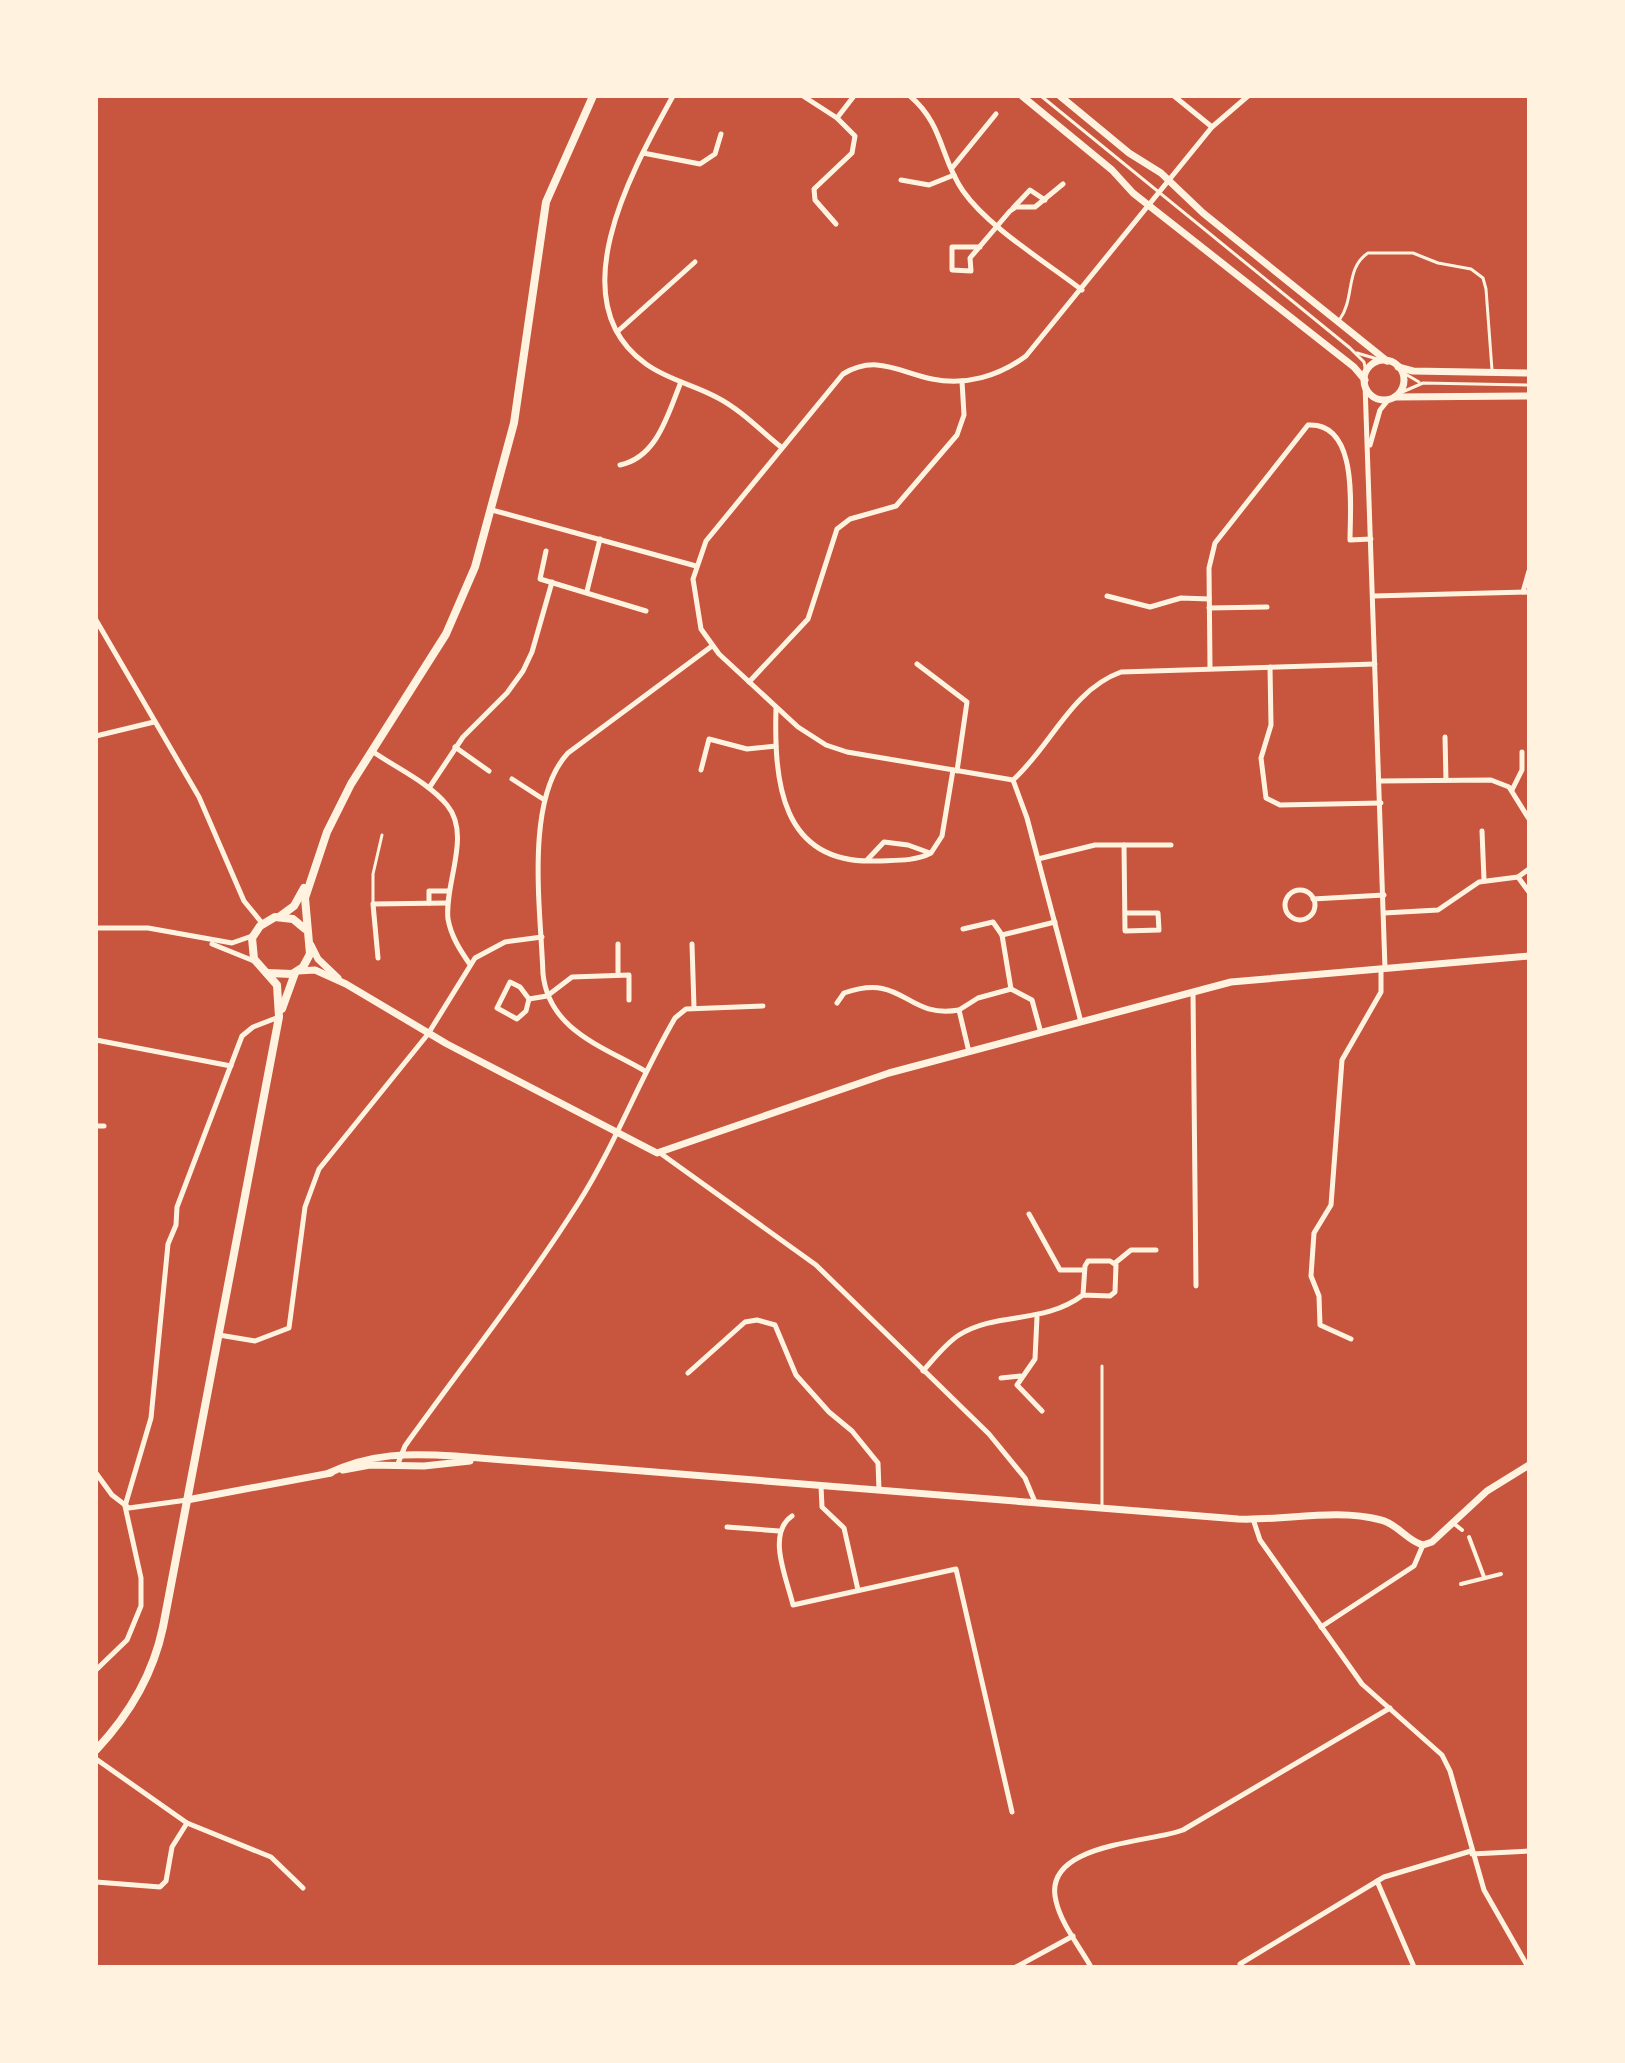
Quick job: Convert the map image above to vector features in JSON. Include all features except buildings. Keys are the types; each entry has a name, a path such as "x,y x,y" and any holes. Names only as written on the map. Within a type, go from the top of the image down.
{"main road":[{"path":"279,1017 279,990 256,963 251,949 255,931 262,923 279,917 294,906 307,884 334,816 455,617 492,510 514,423 546,202 593,96"},
{"path":"96,1750 130,1709 156,1655 279,1017 296,972 308,959 311,945 304,911 307,884"},
{"path":"279,917 296,921 308,933"},
{"path":"267,973 281,976 296,972"}],"street":[{"path":"673,96 643,153 617,214 606,267 606,300 617,332 642,361 724,401 781,447"},
{"path":"803,96 853,132 853,148 817,182 814,193 836,224"},
{"path":"837,118 854,96"},
{"path":"910,96 935,123 953,172 972,202 1082,290"},
{"path":"1022,96 1150,206 1357,369 1374,397 1529,396"},
{"path":"1060,96 1169,181 1203,213 1386,361 1400,369 1413,371 1529,373"},
{"path":"1174,96 1212,127"},
{"path":"1013,780 833,748 811,737 712,646 701,629 695,609 696,566 706,541 781,447 838,378 855,367 885,364 929,378 962,381 998,372 1026,356 1212,127 1248,96"},
{"path":"901,180 929,185 953,172 996,114"},
{"path":"643,153 700,164 715,154 721,134"},
{"path":"1013,209 1032,208 1063,184"},
{"path":"980,247 952,247 952,270 971,271 970,258 980,247 1030,190 1045,200"},
{"path":"617,332 695,262"},
{"path":"1351,1339 1320,1325 1319,1296 1311,1276 1314,1233 1331,1205 1342,1060 1379,997 1383,969 1381,781 1365,379 1372,365 1386,361"},
{"path":"1369,450 1380,410 1404,384 1400,369"},
{"path":"749,682 808,619 837,529 850,519 896,506 957,435 964,415 962,381"},
{"path":"620,465 641,457 652,444 681,382"},
{"path":"1210,668 1210,560 1218,537 1308,425 1319,426 1334,437 1347,458 1350,540 1372,539"},
{"path":"492,510 696,566"},
{"path":"587,591 600,539"},
{"path":"546,551 540,579 646,611"},
{"path":"1373,596 1526,592 1529,571"},
{"path":"429,788 455,747 507,693 523,671 532,652 552,582"},
{"path":"1107,596 1150,607 1176,599 1209,599"},
{"path":"1209,608 1267,607"},
{"path":"96,620 199,797 244,901 262,923"},
{"path":"645,1071 568,1027 547,996 542,937 543,799 554,771 568,753 712,646"},
{"path":"776,707 780,793 794,823 826,850 866,861 912,859 931,853 942,836 967,702 917,664"},
{"path":"1013,780 1033,760 1082,697 1104,679 1130,670 1375,664"},
{"path":"1270,666 1271,725 1261,758 1266,798 1280,805 1381,803"},
{"path":"96,736 154,722"},
{"path":"1445,737 1446,780"},
{"path":"701,770 709,739 747,749 776,746"},
{"path":"455,747 489,771"},
{"path":"372,751 429,788 447,805 457,823 447,903 452,934 469,963"},
{"path":"1512,790 1522,770 1522,752"},
{"path":"512,779 543,799"},
{"path":"1013,780 1038,859 1081,1022"},
{"path":"1381,781 1491,780 1512,790 1529,819"},
{"path":"1482,831 1484,880"},
{"path":"866,861 876,847 889,842 931,853"},
{"path":"1124,845 1125,931 1159,930 1158,913 1125,913"},
{"path":"1038,859 1088,846 1171,845"},
{"path":"1384,913 1438,910 1484,880 1518,877 1529,869"},
{"path":"1518,877 1529,892"},
{"path":"1298,890 1307,892 1313,899 1312,913 1304,919 1295,918 1286,908 1289,894 1298,890"},
{"path":"429,903 429,891 449,891"},
{"path":"1313,899 1384,895"},
{"path":"378,958 373,904 447,903"},
{"path":"963,929 993,922 1002,935 1011,989"},
{"path":"1002,935 1055,922"},
{"path":"96,928 148,928 232,943 247,940 255,931"},
{"path":"189,936 245,955 256,963"},
{"path":"218,1335 255,1341 289,1328 305,1207 315,1176 428,1034 469,963 493,946 542,937"},
{"path":"618,944 618,975"},
{"path":"692,944 694,1008"},
{"path":"311,945 320,961 346,984"},
{"path":"660,1153 832,1091 1193,991 1259,977 1529,956"},
{"path":"296,972 315,970 346,984 428,1034 660,1153 811,1261 999,1444 1033,1491 1035,1502"},
{"path":"529,999 547,996 572,977 629,975 629,1000"},
{"path":"510,982 520,987 529,999 526,1011 517,1019 497,1008 510,982"},
{"path":"837,1003 844,993 878,985 927,1010 959,1010 978,998 1011,989 1032,1000 1041,1033"},
{"path":"1193,991 1196,1286"},
{"path":"754,1006 754,1016"},
{"path":"397,1466 400,1453 571,1213 675,1018 694,1008 763,1006"},
{"path":"959,1010 969,1052"},
{"path":"125,1506 151,1418 168,1244 176,1225 177,1207 244,1034 279,1017"},
{"path":"96,1040 231,1066"},
{"path":"96,1126 104,1126"},
{"path":"1029,1214 1060,1270 1084,1270"},
{"path":"1083,1295 1086,1263 1092,1260 1115,1263 1131,1250 1156,1250"},
{"path":"923,1371 948,1344 965,1332 1059,1311 1083,1295 1110,1296 1115,1292 1118,1269 1115,1263"},
{"path":"1037,1317 1035,1359 1018,1381 1019,1389 1042,1411"},
{"path":"688,1373 745,1322 757,1320 775,1325 796,1375 829,1412 852,1431 878,1463 879,1490"},
{"path":"1001,1378 1021,1375"},
{"path":"329,1473 359,1460 400,1453 1253,1519 1314,1516 1368,1518 1387,1522 1423,1545"},
{"path":"125,1506 137,1509 361,1466 484,1460"},
{"path":"1321,1627 1414,1566 1423,1545 1453,1523 1479,1498 1529,1465"},
{"path":"96,1473 125,1506 141,1578 141,1606 127,1640 96,1670"},
{"path":"821,1486 822,1506 844,1528 858,1590"},
{"path":"779,1531 792,1516"},
{"path":"1253,1519 1260,1540 1362,1684 1435,1746 1445,1761 1471,1852 1493,1910 1528,1967"},
{"path":"1453,1523 1462,1530"},
{"path":"727,1527 779,1531"},
{"path":"779,1531 793,1605 956,1569 1012,1812"},
{"path":"1469,1537 1484,1577"},
{"path":"1461,1584 1501,1574"},
{"path":"1091,1967 1055,1898 1057,1880 1068,1864 1092,1851 1183,1830 1390,1708"},
{"path":"96,1759 187,1823 264,1853 283,1866 303,1888"},
{"path":"96,1882 151,1889 164,1885 172,1847 187,1823"},
{"path":"1242,1967 1240,1964 1377,1881 1471,1852 1529,1851"},
{"path":"1377,1881 1414,1967"},
{"path":"1016,1967 1073,1936"}],"lane":[{"path":"1041,96 1350,348 1364,362 1365,379"},
{"path":"1338,322 1347,308 1354,268 1368,253 1413,253 1442,264 1471,269 1483,278 1486,289 1492,372"},
{"path":"1350,348 1386,361"},
{"path":"1400,369 1413,380 1426,383"},
{"path":"1394,396 1413,384 1529,385"},
{"path":"373,904 373,874 382,835"},
{"path":"1102,1366 1102,1507"}]}
